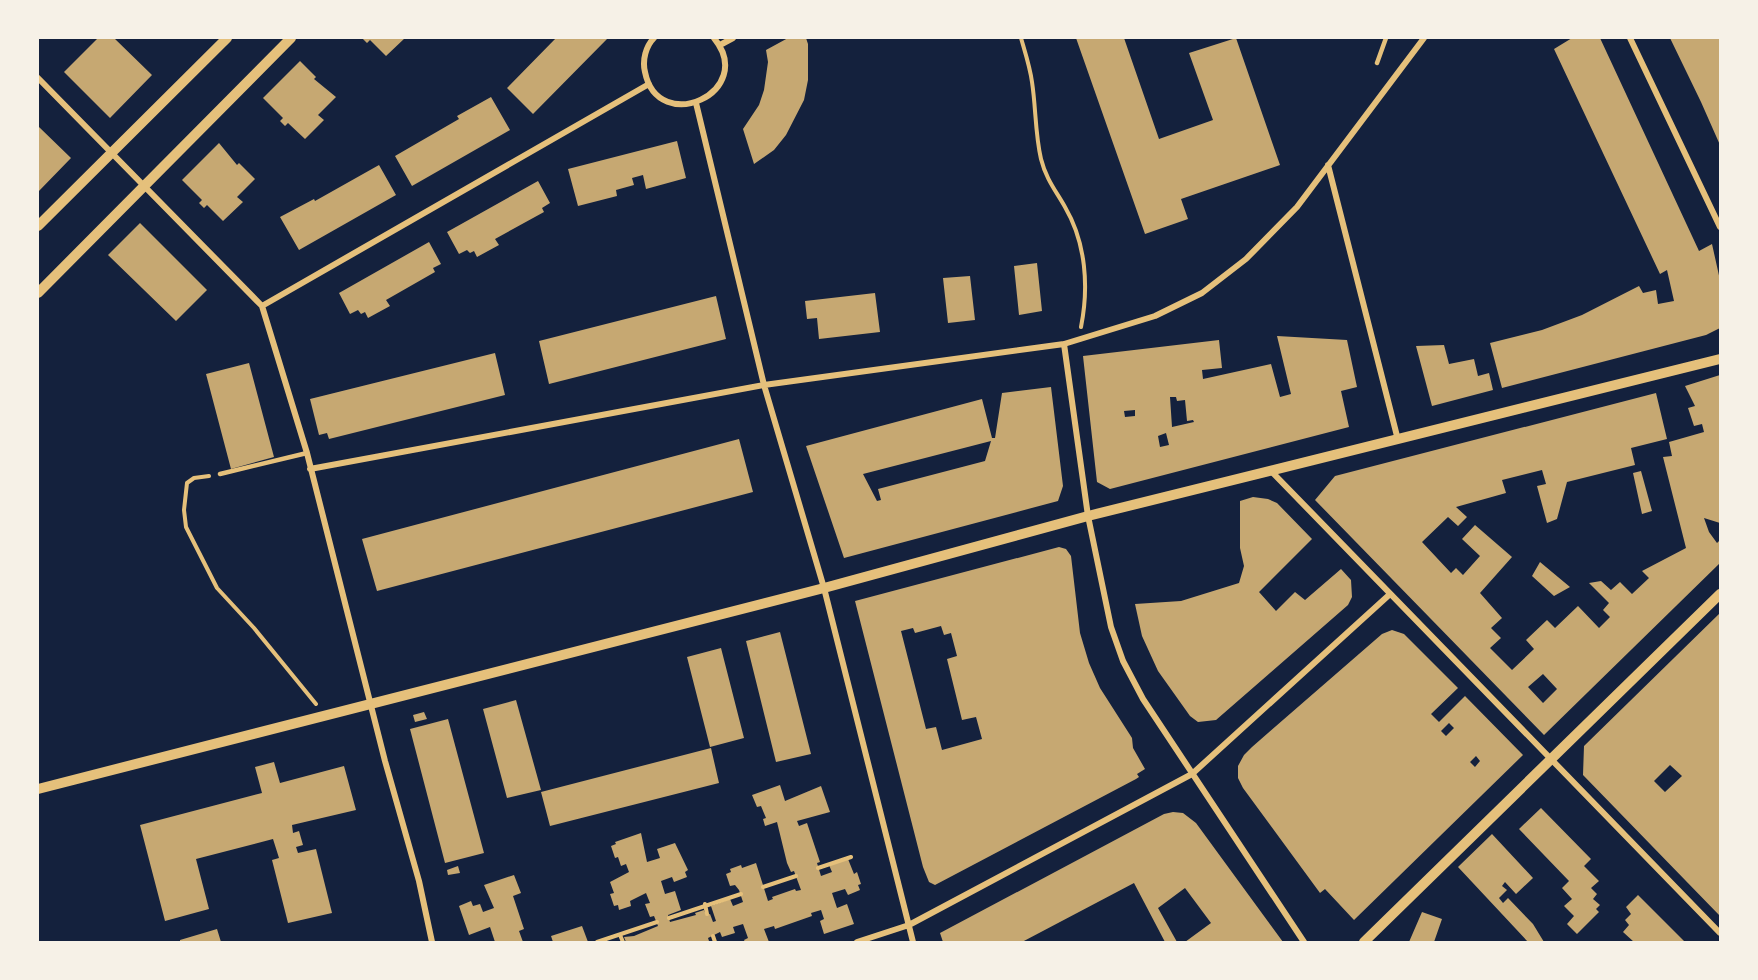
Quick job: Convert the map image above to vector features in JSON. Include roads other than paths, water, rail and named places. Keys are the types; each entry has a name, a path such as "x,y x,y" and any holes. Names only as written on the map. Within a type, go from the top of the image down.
{"street":[{"path":"38,226 227,38"},
{"path":"38,293 291,38"},
{"path":"654,38 646,51 644,62 649,84 657,95 669,102 682,105 696,104 712,94 722,80 725,62 720,45 714,38"},
{"path":"720,45 733,38"},
{"path":"310,469 764,385 1064,344 1155,316 1202,293 1246,260 1297,207 1424,38"},
{"path":"1630,38 1720,227"},
{"path":"38,78 261,306 307,453 372,705 384,761 419,881 432,942"},
{"path":"261,306 649,84"},
{"path":"696,104 764,385 824,588 913,942"},
{"path":"1328,165 1398,440"},
{"path":"1064,344 1088,516 1112,627 1123,661 1143,699 1304,942"},
{"path":"38,789 824,588 1088,516 1720,359"},
{"path":"1272,472 1389,595 1720,933"},
{"path":"1364,942 1720,594"},
{"path":"857,942 909,925 1192,774 1389,595"}],"lane":[{"path":"1377,63 1386,38"},
{"path":"220,474 307,453"}]}
